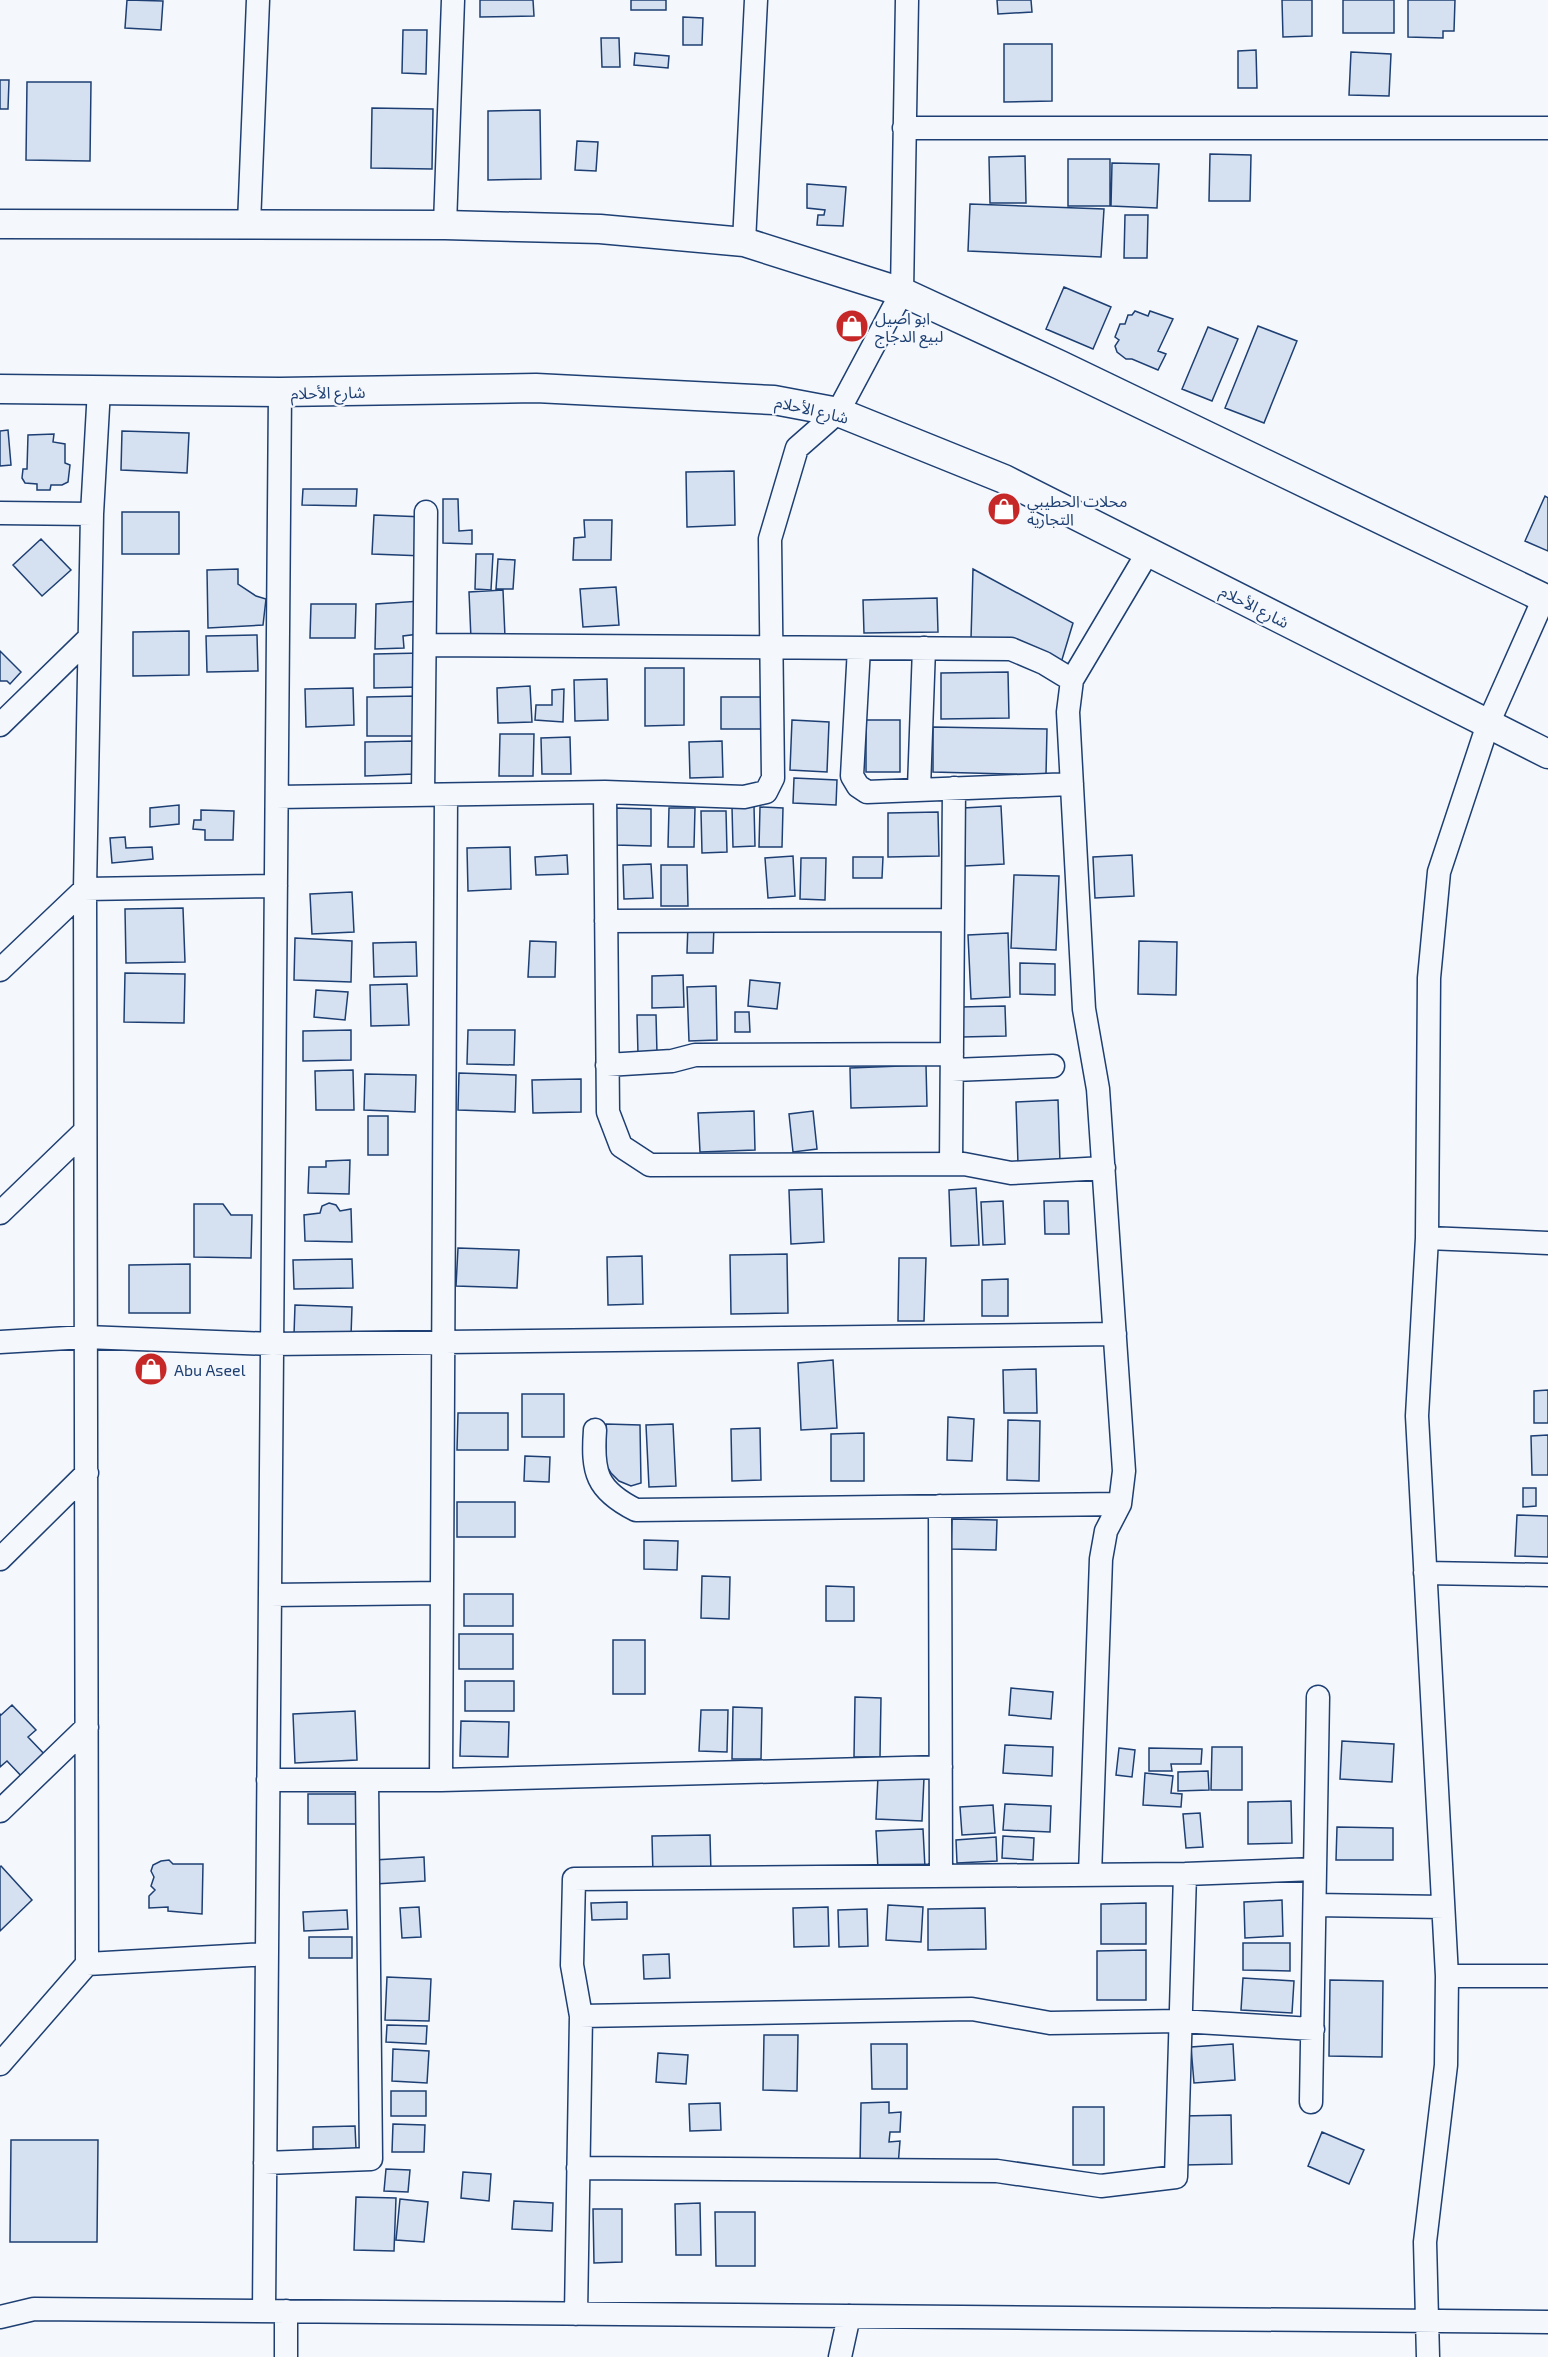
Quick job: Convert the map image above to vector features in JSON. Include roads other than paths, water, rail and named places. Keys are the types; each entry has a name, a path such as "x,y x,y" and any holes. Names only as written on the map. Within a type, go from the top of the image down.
{"main road":[{"path":"0,224 445,225 600,229 744,242 902,292 1071,370 1546,599"},
{"name":"شارع الأحلام","path":"0,389 280,392 536,388 774,400 838,412 1004,479 1548,754"}],"street":[{"path":"249,224 258,0"},
{"path":"445,225 453,0"},
{"path":"744,242 756,0"},
{"path":"277,797 606,792 744,797 766,792 773,778 770,540 797,448 838,412 902,292 907,0"},
{"path":"904,128 1548,128"},
{"path":"0,2064 87,1964 85,889 92,514 99,389"},
{"path":"280,392 265,2163 275,2311 286,2357"},
{"path":"423,795 426,512"},
{"path":"0,513 92,514"},
{"path":"1090,1875 1101,1559 1106,1531 1120,1504 1124,1471 1098,1089 1084,1009 1068,712 1072,680 1148,552"},
{"path":"1428,2357 1425,2242 1446,2065 1447,1976 1417,1416 1427,1238 1429,978 1439,872 1488,724 1546,599"},
{"path":"0,724 89,638"},
{"path":"425,645 1011,649 1044,663 1072,680"},
{"path":"859,648 852,776 858,786 867,792 919,788 1072,784"},
{"path":"919,788 924,648"},
{"path":"951,1164 954,788"},
{"path":"606,792 608,1112 621,1146 650,1165 964,1164 1011,1173 1104,1168"},
{"path":"441,1780 446,795"},
{"path":"0,970 85,889 276,886"},
{"path":"606,921 953,920"},
{"path":"607,1065 672,1061 695,1055 1053,1066"},
{"path":"0,1213 84,1132"},
{"path":"1427,1238 1548,1244"},
{"path":"0,1342 85,1338 272,1344 1115,1334"},
{"path":"595,1430 593,1460 600,1482 617,1500 636,1510 1120,1504"},
{"path":"0,1559 87,1473"},
{"path":"940,1506 941,1876"},
{"path":"1425,1573 1548,1575"},
{"path":"270,1595 442,1593"},
{"path":"1311,2102 1318,1697"},
{"path":"0,1811 87,1727"},
{"path":"268,1780 441,1780 940,1767"},
{"path":"265,2163 371,2159 367,1780"},
{"path":"576,2314 581,2016 572,1965 574,1879 1185,1874 1315,1869"},
{"path":"578,2168 997,2171 1101,2186 1176,2177 1185,1874"},
{"path":"1315,1905 1443,1907"},
{"path":"87,1964 267,1954"},
{"path":"1447,1976 1548,1976"},
{"path":"581,2016 972,2009 1050,2023 1179,2021 1312,2029"},
{"path":"0,2317 34,2309 1548,2322"},
{"path":"840,2357 849,2316"}],"place":[{"name":"ابو اصيل لبيع الدجاج","path":"852,326"},
{"name":"محلات الحطيبي التجاريه","path":"1004,509"},
{"name":"Abu Aseel","path":"151,1369"}]}
